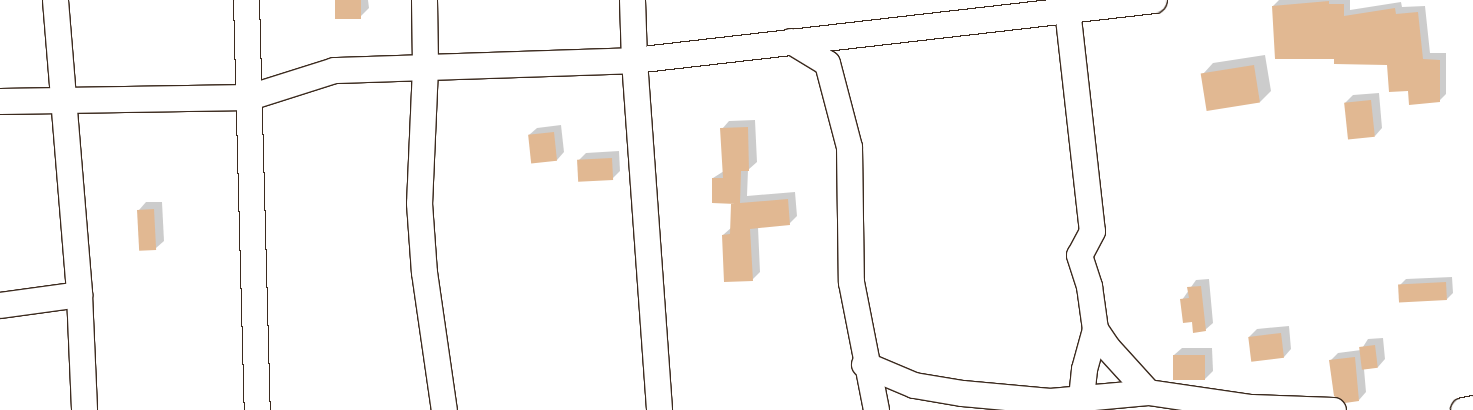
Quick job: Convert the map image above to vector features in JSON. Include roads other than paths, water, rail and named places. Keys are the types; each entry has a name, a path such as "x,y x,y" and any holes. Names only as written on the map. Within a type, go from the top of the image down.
{"street":[{"path":"55,0 79,294 84,410"},
{"path":"246,0 257,410"},
{"path":"424,0 425,67 419,203 424,272 444,410"},
{"path":"632,0 634,60 659,410"},
{"path":"0,101 64,102 249,97 334,70 634,60 1067,4 1154,0"},
{"path":"1067,4 1092,230 1079,255 1089,286 1096,329 1106,347 1148,392"},
{"path":"792,41 827,63 849,147 851,282 864,364 876,410"},
{"path":"0,305 79,294"},
{"path":"1081,400 1084,369 1096,329"},
{"path":"864,364 914,385 962,393 1050,401 1081,400 1148,392 1250,407 1333,410"},
{"path":"1463,410 1473,408"}]}
